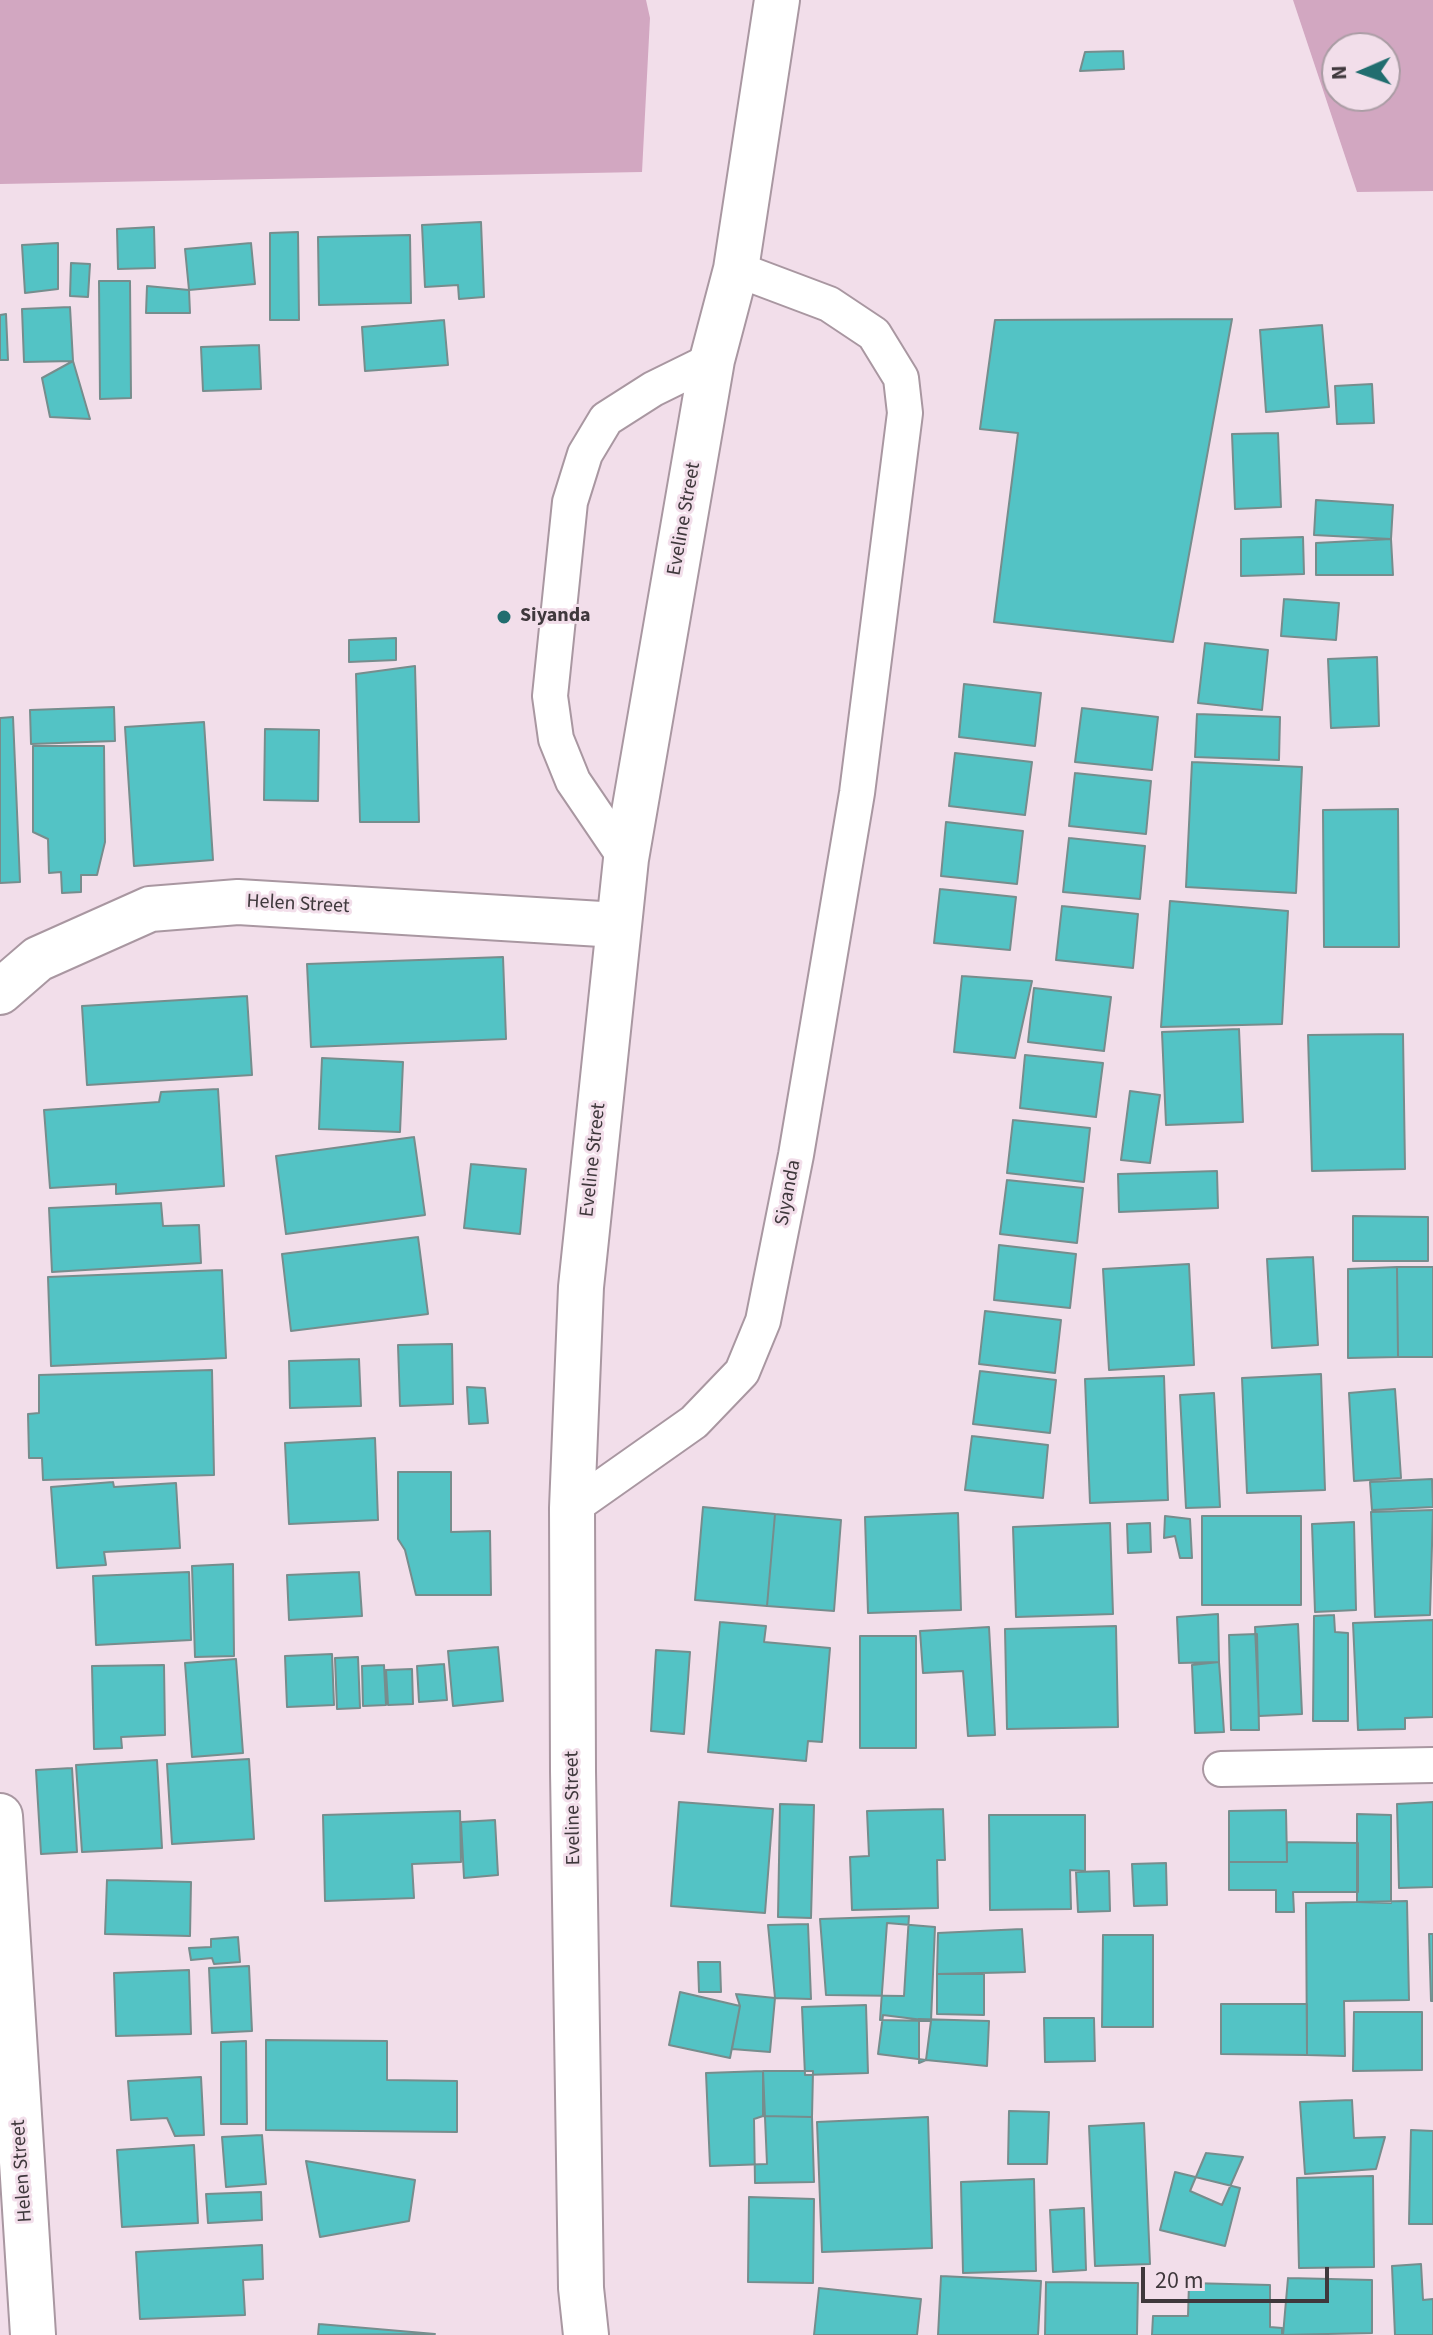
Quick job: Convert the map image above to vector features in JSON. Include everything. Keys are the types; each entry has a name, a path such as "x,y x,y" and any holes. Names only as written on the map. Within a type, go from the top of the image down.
{"street":[{"name":"Eveline Street","path":"586,2335 581,2288 573,1787 572,1508 581,1287 626,859 712,360 736,269 777,0"},
{"name":"Helen Street","path":"0,992 38,959 150,909 238,902 618,925"},
{"name":"Helen Street","path":"0,1816 33,2335"}],"lane":[{"name":"Siyanda","path":"572,1508 694,1422 742,1372 763,1321 796,1155 857,793 905,413 901,378 874,334 829,304 736,269"},
{"path":"626,859 573,781 556,739 550,696 570,502 585,454 606,419 653,389 712,360"},
{"path":"1221,1769 1433,1765"}],"shaded area":[{"path":"0,0 646,0 650,18 642,172 0,184"},
{"path":"1293,0 1433,0 1433,191 1357,192 1330,112 1401,112 1401,32 1321,32 1321,84"}],"building":[{"path":"1123,51 1124,69 1080,71 1085,52"},
{"path":"481,222 484,297 459,299 458,285 425,287 422,225"},
{"path":"154,227 155,268 118,269 117,229"},
{"path":"298,232 299,320 270,320 270,233"},
{"path":"410,235 411,303 319,305 318,237"},
{"path":"58,243 58,289 25,293 22,245"},
{"path":"251,243 255,284 189,290 185,249"},
{"path":"71,263 90,264 88,297 70,296"},
{"path":"99,281 130,281 131,398 100,399"},
{"path":"147,286 189,290 190,313 146,313"},
{"path":"70,307 73,361 24,362 22,309"},
{"path":"6,314 8,360 0,360 0,315"},
{"path":"1232,319 1173,642 994,622 1018,433 980,429 995,320"},
{"path":"444,320 448,365 365,371 362,327"},
{"path":"1322,325 1329,407 1266,412 1260,330"},
{"path":"259,345 261,389 203,391 201,347"},
{"path":"73,361 90,419 50,417 42,378"},
{"path":"1372,384 1374,423 1337,424 1335,386"},
{"path":"1278,433 1281,507 1235,509 1232,434"},
{"path":"1316,500 1393,505 1391,539 1314,535"},
{"path":"1303,537 1304,574 1241,576 1241,539"},
{"path":"1391,539 1393,575 1316,575 1316,543"},
{"path":"1284,599 1339,603 1336,640 1281,636"},
{"path":"396,638 396,660 349,662 349,640"},
{"path":"1205,643 1268,650 1262,710 1198,703"},
{"path":"1377,657 1379,726 1331,728 1328,659"},
{"path":"415,666 419,822 360,822 356,674"},
{"path":"964,684 1041,693 1035,746 959,737"},
{"path":"114,707 115,741 31,744 30,710"},
{"path":"1082,708 1158,717 1152,770 1075,762"},
{"path":"1197,714 1280,717 1279,760 1195,757"},
{"path":"13,717 20,882 0,883 0,718"},
{"path":"204,722 213,860 134,866 125,727"},
{"path":"265,729 319,730 318,801 264,800"},
{"path":"33,746 104,746 105,842 97,875 81,875 81,892 62,893 61,872 49,873 48,839 33,832"},
{"path":"955,753 1032,762 1025,815 949,806"},
{"path":"1192,762 1302,767 1296,893 1186,887"},
{"path":"1075,773 1151,781 1146,834 1069,826"},
{"path":"1398,809 1399,947 1324,947 1323,810"},
{"path":"946,822 1023,831 1017,884 941,876"},
{"path":"1069,838 1145,846 1140,899 1063,892"},
{"path":"940,889 1016,897 1010,950 934,943"},
{"path":"1170,901 1288,911 1282,1024 1161,1027"},
{"path":"1062,906 1138,914 1133,968 1056,960"},
{"path":"503,957 506,1039 311,1047 307,964"},
{"path":"962,976 1032,981 1015,1058 954,1052"},
{"path":"1034,988 1111,997 1104,1051 1028,1042"},
{"path":"247,996 252,1075 87,1085 82,1006"},
{"path":"1239,1029 1243,1122 1166,1125 1162,1032"},
{"path":"1403,1034 1405,1169 1312,1171 1308,1035"},
{"path":"1025,1055 1103,1063 1096,1117 1020,1108"},
{"path":"322,1058 403,1062 400,1132 319,1129"},
{"path":"218,1089 224,1186 116,1194 116,1184 50,1188 44,1110 159,1102 161,1092"},
{"path":"1130,1091 1160,1095 1150,1163 1121,1160"},
{"path":"1013,1120 1090,1128 1084,1182 1007,1173"},
{"path":"414,1137 425,1215 286,1234 276,1156"},
{"path":"471,1164 526,1169 520,1234 464,1228"},
{"path":"1217,1171 1218,1208 1119,1212 1118,1174"},
{"path":"1007,1180 1083,1188 1077,1243 1000,1234"},
{"path":"161,1203 163,1226 199,1225 201,1263 52,1272 49,1208"},
{"path":"1353,1216 1428,1217 1428,1261 1353,1261"},
{"path":"418,1237 428,1314 291,1331 282,1254"},
{"path":"999,1245 1076,1254 1070,1308 994,1300"},
{"path":"1313,1257 1318,1345 1272,1348 1267,1259"},
{"path":"1189,1264 1194,1365 1109,1370 1103,1269"},
{"path":"1397,1267 1398,1357 1348,1358 1348,1269"},
{"path":"1397,1267 1433,1267 1433,1357 1398,1357"},
{"path":"222,1270 226,1358 51,1366 48,1277"},
{"path":"985,1311 1061,1320 1055,1373 979,1364"},
{"path":"452,1344 453,1404 400,1406 398,1345"},
{"path":"359,1359 361,1406 290,1408 289,1361"},
{"path":"212,1370 214,1475 43,1480 42,1458 29,1458 28,1414 39,1413 39,1375"},
{"path":"980,1371 1056,1380 1050,1433 973,1424"},
{"path":"1321,1374 1325,1490 1247,1493 1242,1378"},
{"path":"1164,1376 1168,1500 1090,1503 1085,1379"},
{"path":"467,1387 485,1388 488,1423 469,1424"},
{"path":"1395,1389 1401,1478 1354,1481 1349,1393"},
{"path":"1214,1393 1220,1507 1186,1508 1180,1395"},
{"path":"972,1436 1048,1445 1043,1498 965,1490"},
{"path":"375,1438 378,1520 289,1524 285,1443"},
{"path":"398,1472 451,1472 451,1532 490,1531 491,1595 416,1595 405,1550 398,1539"},
{"path":"1432,1479 1433,1507 1372,1510 1370,1482"},
{"path":"113,1482 114,1487 176,1483 180,1548 104,1552 106,1565 57,1568 51,1487"},
{"path":"703,1507 775,1514 767,1606 695,1600"},
{"path":"1433,1510 1430,1615 1375,1617 1371,1512"},
{"path":"958,1513 961,1610 868,1613 865,1517"},
{"path":"775,1514 841,1520 834,1611 767,1606"},
{"path":"1165,1516 1190,1519 1192,1558 1180,1558 1175,1536 1164,1538"},
{"path":"1202,1516 1301,1516 1301,1605 1202,1605"},
{"path":"1354,1522 1356,1610 1315,1612 1312,1524"},
{"path":"1110,1523 1113,1614 1016,1617 1013,1527"},
{"path":"1150,1523 1151,1552 1128,1553 1127,1524"},
{"path":"233,1564 234,1656 195,1657 192,1566"},
{"path":"189,1572 191,1640 96,1645 93,1576"},
{"path":"359,1572 362,1616 289,1620 287,1575"},
{"path":"1218,1614 1219,1662 1179,1663 1177,1617"},
{"path":"1334,1615 1335,1632 1348,1633 1348,1721 1313,1721 1314,1616"},
{"path":"1433,1620 1433,1717 1405,1718 1405,1729 1358,1730 1353,1623"},
{"path":"720,1622 766,1626 764,1642 830,1648 822,1742 808,1741 806,1761 708,1752"},
{"path":"1298,1624 1302,1714 1259,1716 1255,1627"},
{"path":"1116,1626 1118,1727 1007,1729 1005,1629"},
{"path":"989,1627 995,1735 968,1736 963,1671 923,1673 920,1631"},
{"path":"1257,1634 1259,1730 1231,1730 1229,1635"},
{"path":"860,1636 916,1636 916,1748 860,1748"},
{"path":"498,1647 503,1701 453,1706 448,1651"},
{"path":"656,1650 690,1652 684,1734 651,1731"},
{"path":"332,1654 334,1705 287,1707 285,1656"},
{"path":"358,1657 360,1708 337,1709 335,1658"},
{"path":"236,1659 243,1753 192,1757 185,1663"},
{"path":"1219,1662 1224,1732 1195,1733 1192,1665"},
{"path":"444,1664 447,1700 419,1702 417,1666"},
{"path":"164,1665 165,1735 121,1737 122,1748 94,1749 92,1666"},
{"path":"384,1665 386,1705 363,1706 362,1666"},
{"path":"412,1669 413,1704 388,1705 386,1670"},
{"path":"249,1759 254,1839 172,1844 167,1764"},
{"path":"157,1760 162,1848 82,1852 76,1765"},
{"path":"72,1768 77,1852 41,1854 36,1770"},
{"path":"679,1802 773,1809 765,1913 671,1906"},
{"path":"1433,1802 1433,1887 1399,1888 1397,1804"},
{"path":"780,1804 814,1805 811,1918 778,1917"},
{"path":"943,1809 945,1860 937,1860 938,1908 852,1910 850,1857 869,1856 867,1811"},
{"path":"1286,1810 1287,1862 1229,1862 1229,1811"},
{"path":"460,1811 461,1862 412,1864 414,1898 325,1901 323,1815"},
{"path":"1357,1814 1391,1815 1391,1903 1357,1902"},
{"path":"989,1815 1085,1815 1085,1871 1070,1870 1071,1909 990,1910"},
{"path":"495,1820 498,1875 464,1878 461,1822"},
{"path":"1287,1842 1358,1843 1358,1892 1293,1892 1294,1912 1276,1912 1276,1890 1229,1890 1229,1862 1287,1862"},
{"path":"1166,1863 1167,1905 1134,1906 1132,1864"},
{"path":"1109,1871 1110,1911 1078,1912 1076,1872"},
{"path":"107,1880 191,1882 190,1936 105,1934"},
{"path":"1407,1901 1409,2000 1344,2001 1345,2056 1307,2055 1306,1903"},
{"path":"909,1916 904,1996 826,1995 820,1919"},
{"path":"887,1923 935,1927 931,2021 880,2020"},
{"path":"808,1924 811,1999 775,1998 768,1925"},
{"path":"1022,1929 1025,1972 937,1974 938,1933"},
{"path":"1429,1934 1433,1934 1433,2001 1431,2001"},
{"path":"1103,1935 1153,1935 1153,2027 1102,2027"},
{"path":"238,1937 240,1962 214,1964 212,1958 191,1960 189,1948 211,1947 211,1939"},
{"path":"698,1962 720,1962 721,1992 699,1992"},
{"path":"249,1966 252,2031 212,2033 209,1968"},
{"path":"189,1970 191,2034 116,2036 114,1973"},
{"path":"937,1974 984,1974 984,2015 937,2014"},
{"path":"680,1992 740,2006 730,2058 669,2045"},
{"path":"736,1994 775,1998 770,2052 732,2049 740,2006"},
{"path":"1221,2004 1307,2004 1307,2055 1221,2054"},
{"path":"866,2005 868,2073 805,2075 802,2007"},
{"path":"1354,2012 1422,2012 1422,2070 1353,2071"},
{"path":"883,2015 931,2021 926,2060 878,2054"},
{"path":"1044,2018 1094,2018 1095,2061 1045,2062"},
{"path":"919,2019 989,2021 987,2066 926,2060 919,2063"},
{"path":"266,2040 387,2041 387,2080 457,2081 457,2132 266,2130"},
{"path":"246,2041 247,2124 221,2124 221,2042"},
{"path":"763,2071 767,2164 710,2166 706,2073"},
{"path":"763,2071 813,2071 812,2117 763,2116"},
{"path":"201,2077 204,2135 175,2136 167,2118 131,2120 128,2081"},
{"path":"1352,2100 1354,2138 1385,2137 1376,2169 1305,2174 1300,2102"},
{"path":"1009,2111 1049,2112 1047,2164 1008,2164"},
{"path":"763,2116 812,2117 814,2182 755,2183 754,2119"},
{"path":"928,2117 932,2248 822,2252 817,2122"},
{"path":"1144,2123 1150,2264 1095,2266 1089,2126"},
{"path":"1411,2130 1433,2131 1433,2224 1409,2224"},
{"path":"262,2135 266,2184 226,2187 222,2137"},
{"path":"194,2145 198,2223 122,2227 117,2150"},
{"path":"1206,2153 1243,2157 1222,2205 1190,2191"},
{"path":"306,2161 415,2180 409,2221 320,2237"},
{"path":"1175,2172 1240,2188 1225,2246 1160,2230"},
{"path":"1373,2176 1374,2267 1299,2268 1297,2178"},
{"path":"1034,2179 1036,2271 963,2273 961,2182"},
{"path":"261,2192 262,2220 208,2223 206,2194"},
{"path":"749,2197 814,2199 813,2283 748,2282"},
{"path":"1084,2208 1086,2270 1053,2272 1050,2210"},
{"path":"262,2245 263,2279 243,2280 245,2315 140,2319 136,2252"},
{"path":"1421,2264 1423,2300 1433,2299 1433,2335 1395,2335 1392,2266"},
{"path":"941,2276 1041,2281 1038,2335 938,2335"},
{"path":"1288,2278 1372,2280 1372,2333 1283,2335"},
{"path":"1046,2282 1138,2283 1137,2335 1045,2335"},
{"path":"1189,2283 1270,2285 1270,2327 1282,2328 1282,2335 1152,2335 1153,2316 1188,2316"},
{"path":"819,2288 921,2299 917,2335 814,2335"},
{"path":"319,2324 435,2334 318,2335"}],"place":[{"name":"Siyanda","path":"504,617"}]}
